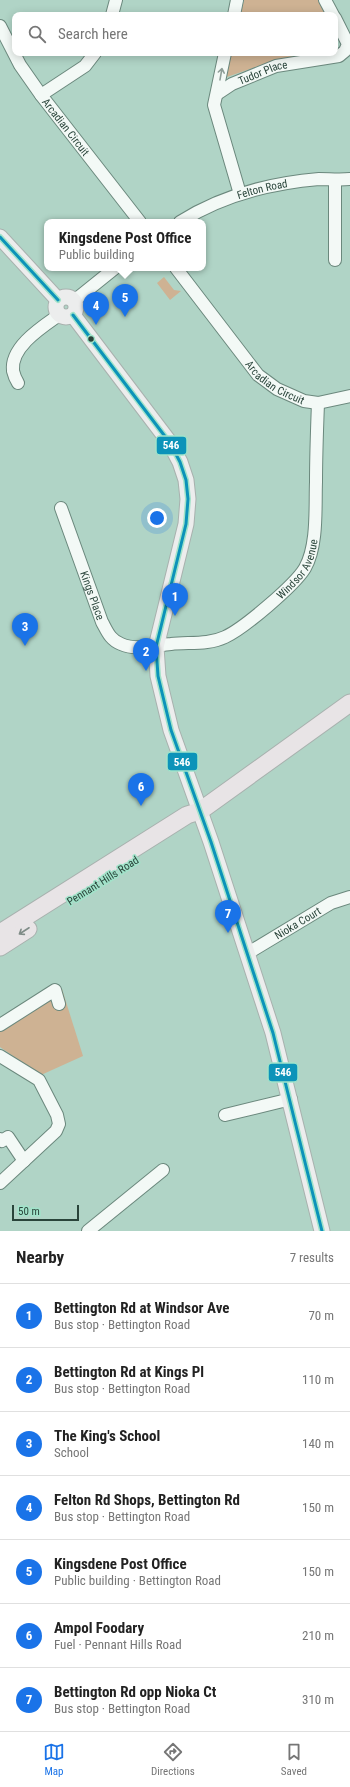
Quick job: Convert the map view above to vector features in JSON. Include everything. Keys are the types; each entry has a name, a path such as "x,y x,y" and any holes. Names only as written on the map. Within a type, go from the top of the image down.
{"highway":[{"name":"Pennant Hills Road","path":"0,933 187,815 200,811 350,703"},
{"name":"Pennant Hills Road","path":"0,947 194,823 200,811"}],"main road":[{"path":"0,237 66,308 170,443 180,462 186,480 188,499 186,524 156,647 158,676 171,730 248,953 273,1033 291,1099 322,1231"}],"street":[{"path":"113,12 116,0"},
{"path":"235,12 237,0"},
{"path":"325,0 332,12"},
{"name":"Tudor Place","path":"217,94 232,84 276,66 339,56 345,51 348,44 338,24"},
{"name":"Arcadian Circuit","path":"0,26 12,49"},
{"name":"Arcadian Circuit","path":"15,56 20,65 41,94 138,219"},
{"path":"41,94 85,66 93,56"},
{"name":"Tudor Place","path":"224,56 214,104 217,120 240,194"},
{"name":"Felton Road","path":"186,219 240,194 273,186 320,179 350,179"},
{"path":"335,180 335,260"},
{"path":"18,383 13,371 16,356 24,344 111,271"},
{"name":"Arcadian Circuit","path":"178,271 258,375 277,389 304,400 318,403 350,396"},
{"name":"Windsor Avenue","path":"156,647 171,644 211,641 226,637 239,629 295,582 305,567 310,552 315,526 318,403"},
{"name":"Kings Place","path":"61,508 109,636 120,644 127,646 156,647"},
{"name":"Nioka Court","path":"248,953 332,903 350,898"},
{"path":"0,1025 55,990 60,1004"},
{"path":"0,1056 39,1080 57,1115 59,1124 56,1131 0,1183"},
{"path":"226,1115 291,1099"},
{"path":"0,1139 2,1141 8,1137 24,1161"},
{"path":"88,1231 163,1170"}],"shaded area":[{"path":"244,0 321,0 327,12 241,12"},
{"path":"228,56 296,56 279,59 221,79"},
{"path":"164,277 174,290 181,291 170,300 157,283"},
{"path":"62,989 83,1056 41,1075 0,1047 0,1029"}],"transit line":[{"name":"546","path":"0,237 58,300"},
{"name":"546","path":"73,315 170,443 180,462 186,480 188,499 186,524 156,647 158,676 171,730 211,842 273,1033 322,1231"}],"place":[{"name":"Kingsdene Post Office","path":"125,317"},
{"name":"Felton Rd Shops, Bettington Rd","path":"96,325"},
{"name":"Bettington Rd at Windsor Ave","path":"175,616"},
{"name":"The King's School","path":"25,646"},
{"name":"Bettington Rd at Kings Pl","path":"146,671"},
{"name":"Ampol Foodary","path":"141,806"},
{"name":"Bettington Rd opp Nioka Ct","path":"228,933"}]}
